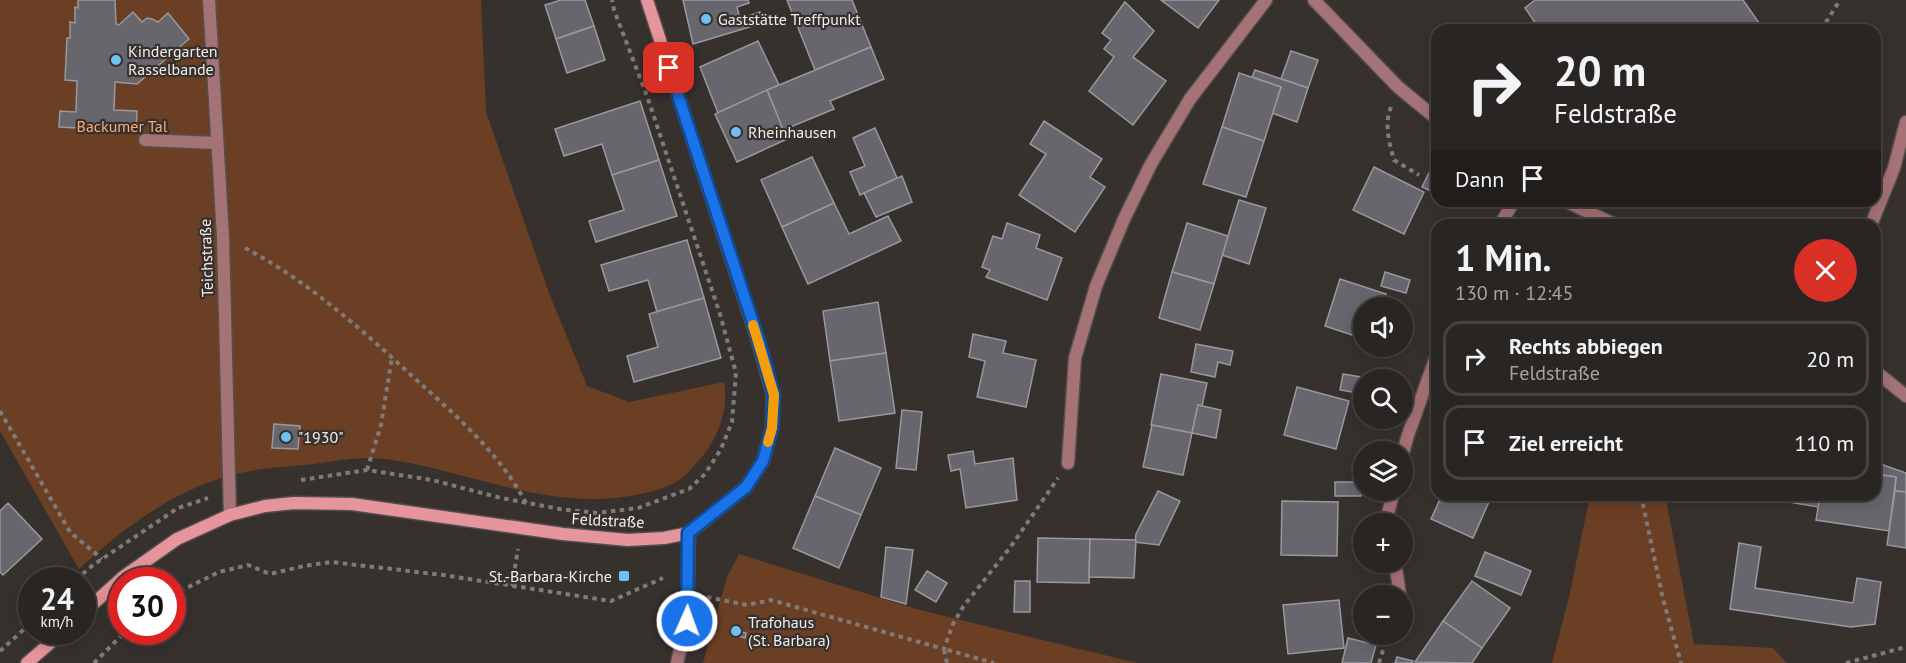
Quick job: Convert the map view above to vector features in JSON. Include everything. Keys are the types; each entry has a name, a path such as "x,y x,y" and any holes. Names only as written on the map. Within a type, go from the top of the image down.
{"main road":[{"name":"Feldstraße","path":"138,567 177,539 230,515 265,506 294,503 352,504 521,529 628,540 664,538 688,533 746,487 763,461 772,428 774,395 758,338 647,0"},
{"name":"Feldstraße","path":"96,602 108,591"},
{"path":"27,663 48,645"}],"street":[{"name":"Teichstraße","path":"208,0 223,237 230,515"},
{"path":"1068,463 1075,358 1096,286 1124,219 1151,164 1191,99 1266,0"},
{"path":"1314,0 1398,87 1431,113"},
{"path":"1881,199 1894,168 1906,122"},
{"path":"145,140 216,143"},
{"path":"1578,207 1603,219"},
{"path":"1406,441 1431,371"},
{"path":"1881,376 1906,396"},
{"path":"677,663 687,621 688,533"}],"path":[{"path":"290,481 367,470 432,480 501,498 597,513 638,508 688,489 705,474 732,422 736,373 720,314 647,96 612,0"},
{"path":"1825,24 1840,0"},
{"path":"1398,87 1388,115 1388,135 1394,160 1419,174"},
{"path":"223,237 269,262 318,296 366,334 458,417 489,450 526,502 512,586"},
{"path":"367,470 381,425 392,357"},
{"path":"0,411 70,532 110,567"},
{"path":"947,663 944,649 953,624 963,607 1012,545 1068,463"},
{"path":"1642,501 1663,599 1681,663"},
{"path":"186,589 219,572 248,565 270,574 332,562 443,574 610,601 663,578"},
{"path":"688,593 747,605 771,600 994,663"},
{"path":"0,651 18,635"},
{"path":"94,663 112,645"},
{"path":"1379,663 1385,645"},
{"path":"1846,663 1906,647"}],"green space":[{"name":"Backumer Tal","path":"0,0 481,0 486,112 549,293 587,386 629,402 724,382 725,392 721,423 707,450 682,478 656,490 600,499 559,497 498,485 424,466 367,458 267,469 221,478 177,497 135,522 81,567 78,567 0,431"},
{"path":"1589,501 1666,501 1694,644 1773,648 1787,663 1552,663 1570,593"},
{"path":"739,554 916,609 1137,663 703,663 727,577"}],"building":[{"name":"Kindergarten Rasselbande","path":"78,0 115,0 116,24 119,25 133,12 142,22 147,18 158,22 168,13 189,39 137,84 115,82 114,110 137,111 136,131 59,127 60,111 76,112 77,81 65,80 67,38 70,38 70,22 75,23 75,7 78,8"},
{"path":"561,0 585,0 594,26 556,39 545,5"},
{"path":"683,0 748,0 749,3 737,7 740,19 760,12 763,23 693,44"},
{"path":"787,0 852,0 871,47 815,70"},
{"path":"1161,0 1219,0 1198,28"},
{"path":"1535,0 1743,0 1760,24 1536,24 1525,8"},
{"path":"1125,2 1154,31 1133,57 1166,81 1133,125 1089,91 1114,57 1104,49 1111,40 1102,33"},
{"path":"594,26 605,60 567,73 556,39"},
{"path":"758,41 779,85 718,113 700,67"},
{"path":"871,47 884,79 830,101 834,109 783,130 767,90"},
{"path":"1291,51 1318,60 1308,88 1281,79"},
{"path":"1255,70 1308,88 1297,122 1272,113 1281,87 1252,77"},
{"path":"1239,73 1281,87 1264,141 1222,127"},
{"path":"767,90 787,139 737,162 715,114"},
{"path":"640,101 659,160 612,175 602,144 564,156 555,129"},
{"path":"1044,121 1102,159 1090,177 1105,187 1075,232 1019,195 1046,154 1030,144"},
{"path":"1222,127 1264,141 1246,197 1203,184"},
{"path":"875,128 897,178 860,195 850,172 865,166 853,138"},
{"path":"812,157 834,203 782,227 761,180"},
{"path":"659,160 677,216 596,242 589,221 624,210 612,175"},
{"path":"1374,167 1424,192 1404,234 1353,210"},
{"path":"1429,173 1431,174 1431,191 1422,187"},
{"path":"902,176 912,202 876,217 864,193"},
{"path":"1239,200 1266,208 1249,264 1222,255"},
{"path":"834,203 849,234 888,216 901,241 808,284 782,227"},
{"path":"1007,223 1040,235 1036,248 1062,258 1047,300 986,277 990,270 982,267 993,236 1002,239"},
{"path":"1187,223 1228,236 1214,284 1172,272"},
{"path":"687,240 704,298 657,312 648,280 609,291 601,265"},
{"path":"1172,272 1214,284 1200,330 1159,318"},
{"path":"1385,272 1410,280 1406,293 1381,286"},
{"path":"1340,279 1386,294 1385,297 1353,297 1353,335 1325,326"},
{"path":"704,298 721,358 634,382 627,356 658,347 649,314"},
{"path":"878,302 886,353 830,361 823,311"},
{"path":"973,334 1006,341 1003,353 1036,360 1026,407 977,397 985,361 969,357"},
{"path":"1196,344 1233,351 1230,365 1218,362 1215,377 1191,372"},
{"path":"886,353 895,413 839,421 830,361"},
{"path":"1161,374 1207,383 1202,406 1198,405 1192,433 1151,425"},
{"path":"1343,374 1353,376 1353,392 1340,390"},
{"path":"1297,387 1349,401 1336,449 1284,435"},
{"path":"1198,405 1221,410 1216,438 1192,433"},
{"path":"902,410 922,412 916,470 896,468"},
{"name":"\"1930\"","path":"274,424 300,426 298,449 272,448"},
{"path":"1152,425 1192,433 1183,475 1143,467"},
{"path":"835,448 881,468 861,515 815,496"},
{"path":"973,451 975,464 1013,458 1017,500 966,508 960,469 951,471 948,455"},
{"path":"1881,464 1906,473 1906,492 1895,491 1896,477 1881,475"},
{"path":"1881,475 1896,477 1889,531 1816,520 1819,501 1881,501"},
{"path":"1335,482 1353,482 1353,496 1335,496"},
{"path":"1158,491 1180,501 1159,545 1135,542 1136,534"},
{"path":"1895,491 1906,492 1906,548 1887,545"},
{"path":"815,496 861,515 839,568 793,548"},
{"path":"1282,501 1338,502 1337,556 1281,555"},
{"path":"1439,501 1489,501 1473,538 1431,519"},
{"path":"1782,501 1819,501 1818,507"},
{"path":"8,503 42,539 3,575 0,572 0,511"},
{"path":"1038,538 1090,539 1089,583 1037,582"},
{"path":"1090,539 1136,540 1134,578 1089,577"},
{"path":"1739,543 1761,547 1755,588 1853,603 1857,578 1881,582 1875,624 1851,627 1730,609"},
{"path":"886,547 913,550 906,604 881,597"},
{"path":"1485,552 1531,571 1521,595 1475,576"},
{"path":"927,571 947,583 936,602 915,590"},
{"path":"1015,581 1030,581 1030,612 1014,612"},
{"path":"1472,581 1510,608 1482,648 1443,621"},
{"path":"1339,600 1344,648 1288,654 1283,605"},
{"path":"1443,621 1482,648 1472,663 1415,662"},
{"path":"736,631 746,633 745,638 735,635"},
{"path":"1348,638 1353,639 1353,645 1376,645 1371,663 1342,663"},
{"path":"1397,657 1413,661 1412,663 1395,663"}],"slow traffic":[{"path":"753,325 774,395 772,428 768,442"}],"place":[{"name":"Gaststätte Treffpunkt","path":"706,19"},
{"name":"Kindergarten Rasselbande","path":"116,60"},
{"name":"Rheinhausen","path":"736,132"},
{"name":"\"1930\"","path":"286,437"},
{"name":"St.-Barbara-Kirche","path":"624,576"},
{"name":"Trafohaus (St. Barbara)","path":"736,631"}],"route":[{"path":"669,68 758,338 774,395 772,428 763,461 746,487 688,533 687,621"}]}
